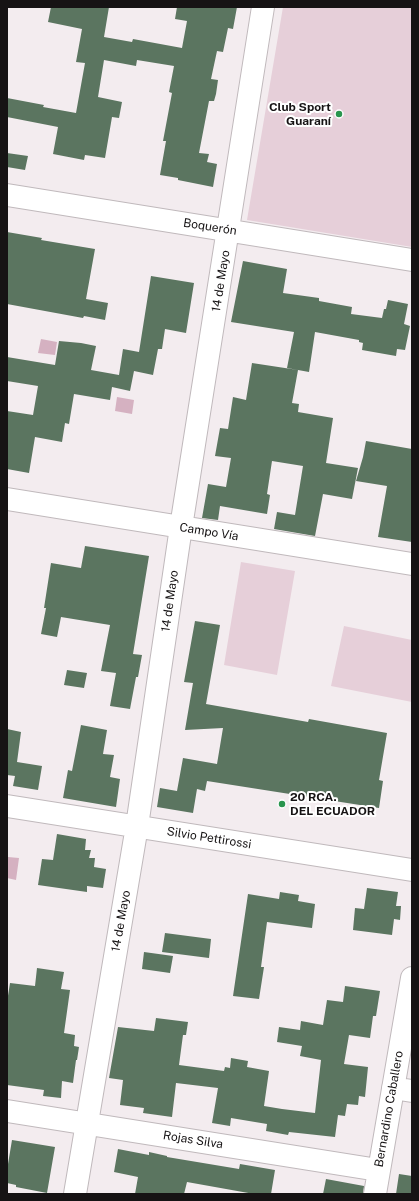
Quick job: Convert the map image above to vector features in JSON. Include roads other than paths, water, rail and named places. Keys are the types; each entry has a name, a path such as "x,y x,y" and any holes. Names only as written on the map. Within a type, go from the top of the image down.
{"street":[{"name":"14 de Mayo","path":"75,1194 137,826 181,527 263,7"},
{"name":"Boquerón","path":"7,195 412,260"},
{"name":"Campo Vía","path":"7,499 412,564"},
{"name":"Silvio Pettirossi","path":"7,806 412,870"},
{"name":"Bernardino Caballero","path":"375,1194 378,1170 402,1090 412,978"},
{"name":"Rojas Silva","path":"7,1111 378,1170"}],"place":[{"name":"Club Sport Guaraní","path":"339,114"},
{"name":"20 RCA. DEL ECUADOR","path":"282,804"}]}
